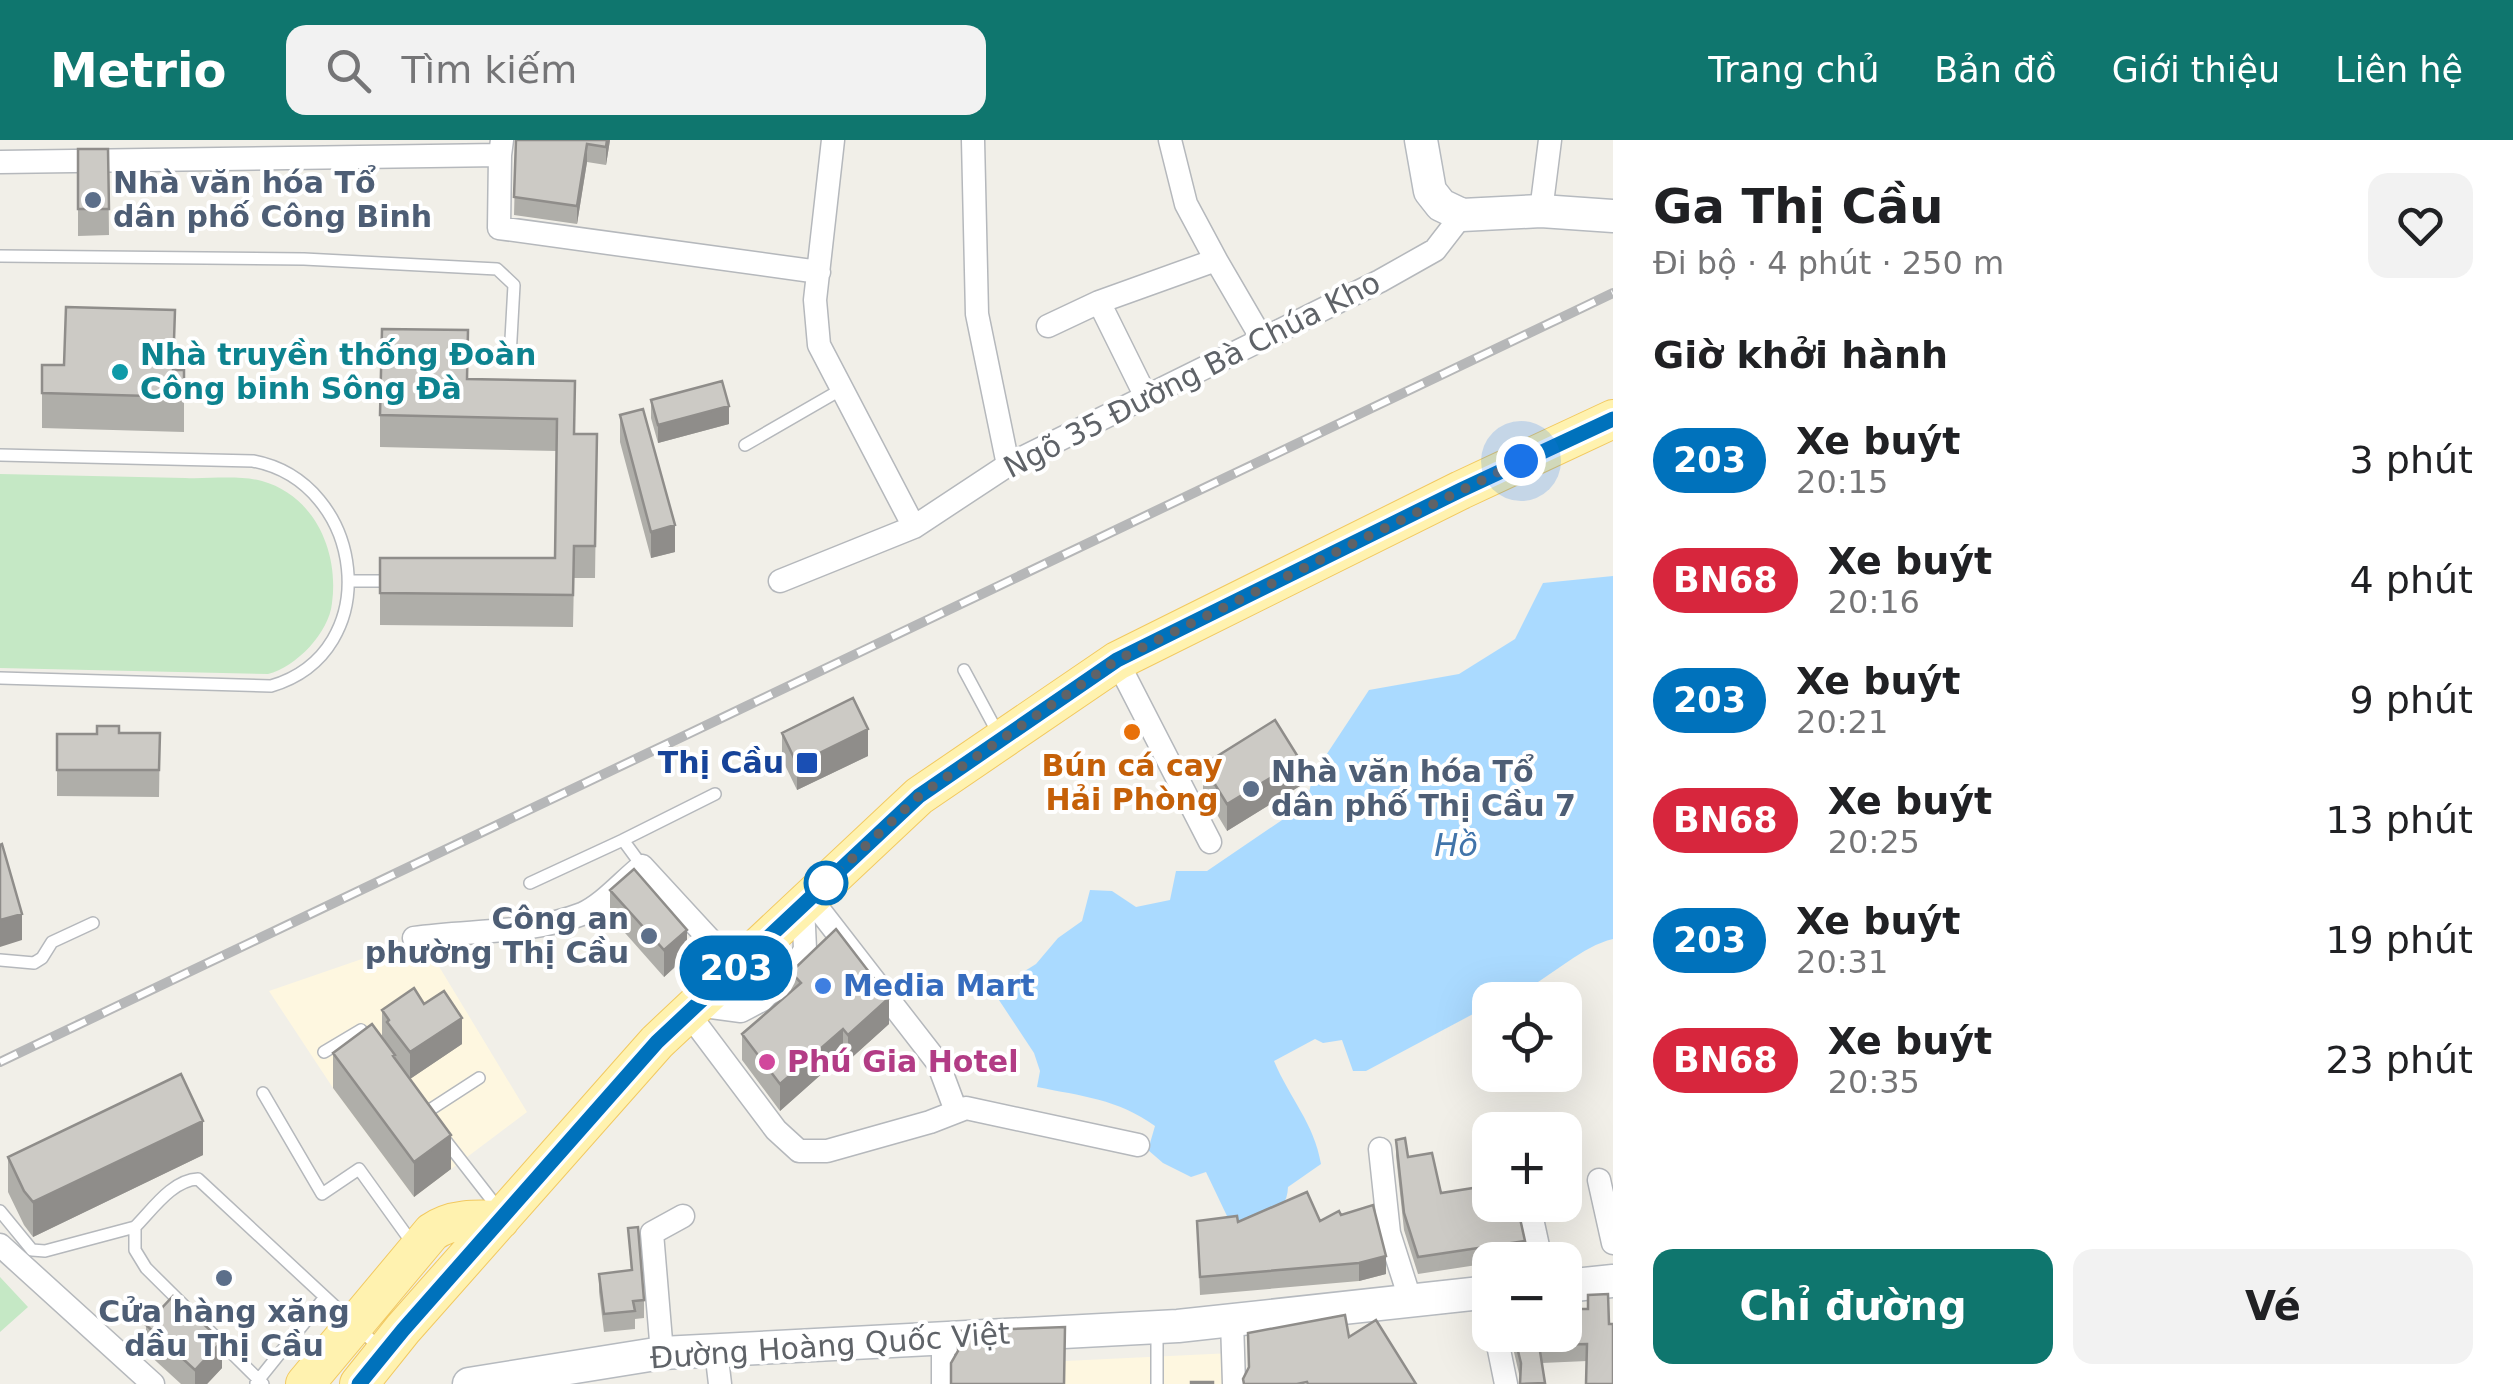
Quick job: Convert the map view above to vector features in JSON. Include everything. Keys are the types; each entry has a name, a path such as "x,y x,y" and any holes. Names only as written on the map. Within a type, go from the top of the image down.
{"main road":[{"path":"1421,140 1430,191 1441,205 1462,215 1540,212 1613,216"},
{"path":"359,1384 657,1042 919,796 1117,660 1613,419"},
{"path":"310,1379 442,1226 502,1218"},
{"path":"1582,1284 1613,1281"},
{"name":"Đường Hoàng Quốc Việt","path":"470,1384 662,1353 1157,1327 1410,1300 1472,1298"}],"street":[{"path":"834,140 814,324 818,345 914,527"},
{"path":"973,140 978,314 1008,466"},
{"path":"1170,140 1186,204 1262,340"},
{"path":"1540,212 1550,140"},
{"path":"0,162 501,148 500,228 819,272"},
{"name":"Ngõ 35 Đường Bà Chúa Kho","path":"780,581 914,527 1008,466 1435,250 1462,215"},
{"path":"1048,326 1099,302 1216,260"},
{"path":"1099,302 1146,397"},
{"path":"1117,660 1210,842"},
{"path":"414,938 463,930 530,927 585,913 642,866 736,968"},
{"path":"692,1009 741,1011 774,990 805,949 806,902"},
{"path":"806,902 938,1062 956,1112"},
{"path":"692,1009 776,1130 800,1151 827,1151 966,1108 1138,1145"},
{"path":"1380,1149 1389,1233 1410,1300"},
{"path":"1599,1180 1613,1242"},
{"path":"662,1353 652,1234 683,1216"},
{"path":"0,1245 153,1384"},
{"path":"1232,1321 1234,1384"},
{"path":"943,1338 944,1384"},
{"path":"716,1350 720,1384"},
{"path":"1499,1352 1506,1384"}],"lane":[{"path":"0,256 304,259 497,269 514,285 510,356"},
{"path":"744,446 842,390"},
{"path":"0,454 270,465 312,488 326,508 344,551 348,581 336,636 299,674 271,686 0,678"},
{"path":"348,581 403,581"},
{"path":"964,670 1001,740"},
{"path":"530,883 715,794"},
{"path":"623,840 642,866"},
{"path":"0,960 34,964 52,942 92,923"},
{"path":"324,1052 360,1030 382,1058"},
{"path":"425,1113 479,1078"},
{"path":"263,1093 322,1194 358,1169 418,1250"},
{"path":"414,1100 502,1218"},
{"path":"0,1211 32,1250 45,1251 135,1228 177,1185 198,1178 385,1352"},
{"path":"135,1228 135,1250 146,1268 259,1383 325,1297"},
{"path":"1157,1327 1157,1384"}],"shaded area":[{"path":"426,945 527,1112 414,1197 333,1088 269,991 388,950"},
{"path":"1232,1353 1232,1384 1064,1384 1065,1361"}],"green space":[{"path":"0,474 244,478 281,488 309,513 327,546 333,584 325,626 300,656 268,674 0,668"},
{"path":"0,1277 28,1307 0,1332"}],"water":[{"name":"Hồ","path":"1613,576 1613,939 1597,944 1538,982 1472,982 1472,1015 1366,1071 1353,1071 1342,1040 1323,1043 1315,1039 1274,1061 1307,1123 1321,1164 1288,1187 1280,1208 1246,1223 1227,1216 1206,1172 1191,1177 1163,1163 1148,1150 1155,1126 1099,1100 1037,1087 1040,1071 1034,1053 993,991 1036,964 1058,938 1082,921 1090,890 1112,891 1136,907 1170,900 1176,871 1207,871 1285,818 1308,797 1313,775 1369,690 1459,674 1515,639 1543,583"}],"building":[{"path":"516,140 607,140 606,147 587,144 577,206 514,197"},
{"name":"Nhà văn hóa Tổ dân phố Công Binh","path":"78,149 108,149 109,209 78,209"},
{"path":"66,307 175,310 173,370 184,370 184,397 42,393 42,365 64,365"},
{"path":"382,329 468,330 467,379 575,381 574,434 597,434 595,546 574,546 573,595 380,593 380,558 555,558 557,419 380,415"},
{"path":"722,381 729,406 658,425 651,400"},
{"path":"643,409 675,525 651,532 620,415"},
{"path":"853,698 868,729 797,764 782,733"},
{"path":"1275,720 1300,760 1227,804 1203,765"},
{"path":"97,726 119,726 119,733 160,733 159,770 57,770 57,734 97,734"},
{"path":"0,845 22,914 0,920"},
{"path":"634,869 687,930 664,950 610,890"},
{"path":"836,929 889,998 848,1035 843,1029 780,1084 742,1034 801,983 791,972"},
{"path":"414,988 424,1004 444,991 462,1018 410,1052 382,1010"},
{"path":"372,1024 451,1135 414,1162 333,1053"},
{"path":"181,1074 203,1121 33,1202 24,1191 8,1157"},
{"path":"1405,1138 1408,1157 1432,1153 1441,1193 1472,1188 1472,1222 1521,1222 1525,1241 1472,1242 1472,1249 1418,1257 1404,1213 1396,1140"},
{"path":"1307,1192 1320,1221 1339,1211 1341,1215 1373,1205 1386,1256 1359,1263 1200,1277 1197,1221 1237,1216 1238,1222"},
{"path":"638,1227 644,1300 633,1301 635,1311 604,1314 599,1274 632,1270 628,1228"},
{"path":"1608,1294 1609,1324 1613,1324 1613,1384 1586,1384 1587,1344 1582,1344 1582,1309 1588,1309 1588,1295"},
{"path":"173,1296 222,1341 195,1370 146,1325"},
{"path":"1345,1315 1349,1337 1376,1320 1416,1384 1244,1384 1249,1367 1248,1333"},
{"path":"1065,1327 1064,1384 951,1384 958,1331"},
{"path":"1518,1352 1540,1352 1545,1383 1520,1384"}],"railway":[{"path":"0,1062 1613,293"}],"bus line":[{"name":"203","path":"359,1384 657,1042 919,796 1117,660 1613,419"}],"place":[{"name":"Nhà văn hóa Tổ dân phố Công Binh","path":"93,200"},
{"name":"Nhà truyền thống Đoàn Công binh Sông Đà","path":"120,372"},
{"name":"Bún cá cay Hải Phòng","path":"1132,732"},
{"name":"Thị Cầu","path":"807,763"},
{"name":"Nhà văn hóa Tổ dân phố Thị Cầu 7","path":"1251,789"},
{"name":"Công an phường Thị Cầu","path":"649,936"},
{"name":"Media Mart","path":"823,986"},
{"name":"Phú Gia Hotel","path":"767,1062"},
{"name":"Cửa hàng xăng dầu Thị Cầu","path":"224,1278"}],"route":[{"path":"826,883 919,796 1117,660 1521,461"}]}
